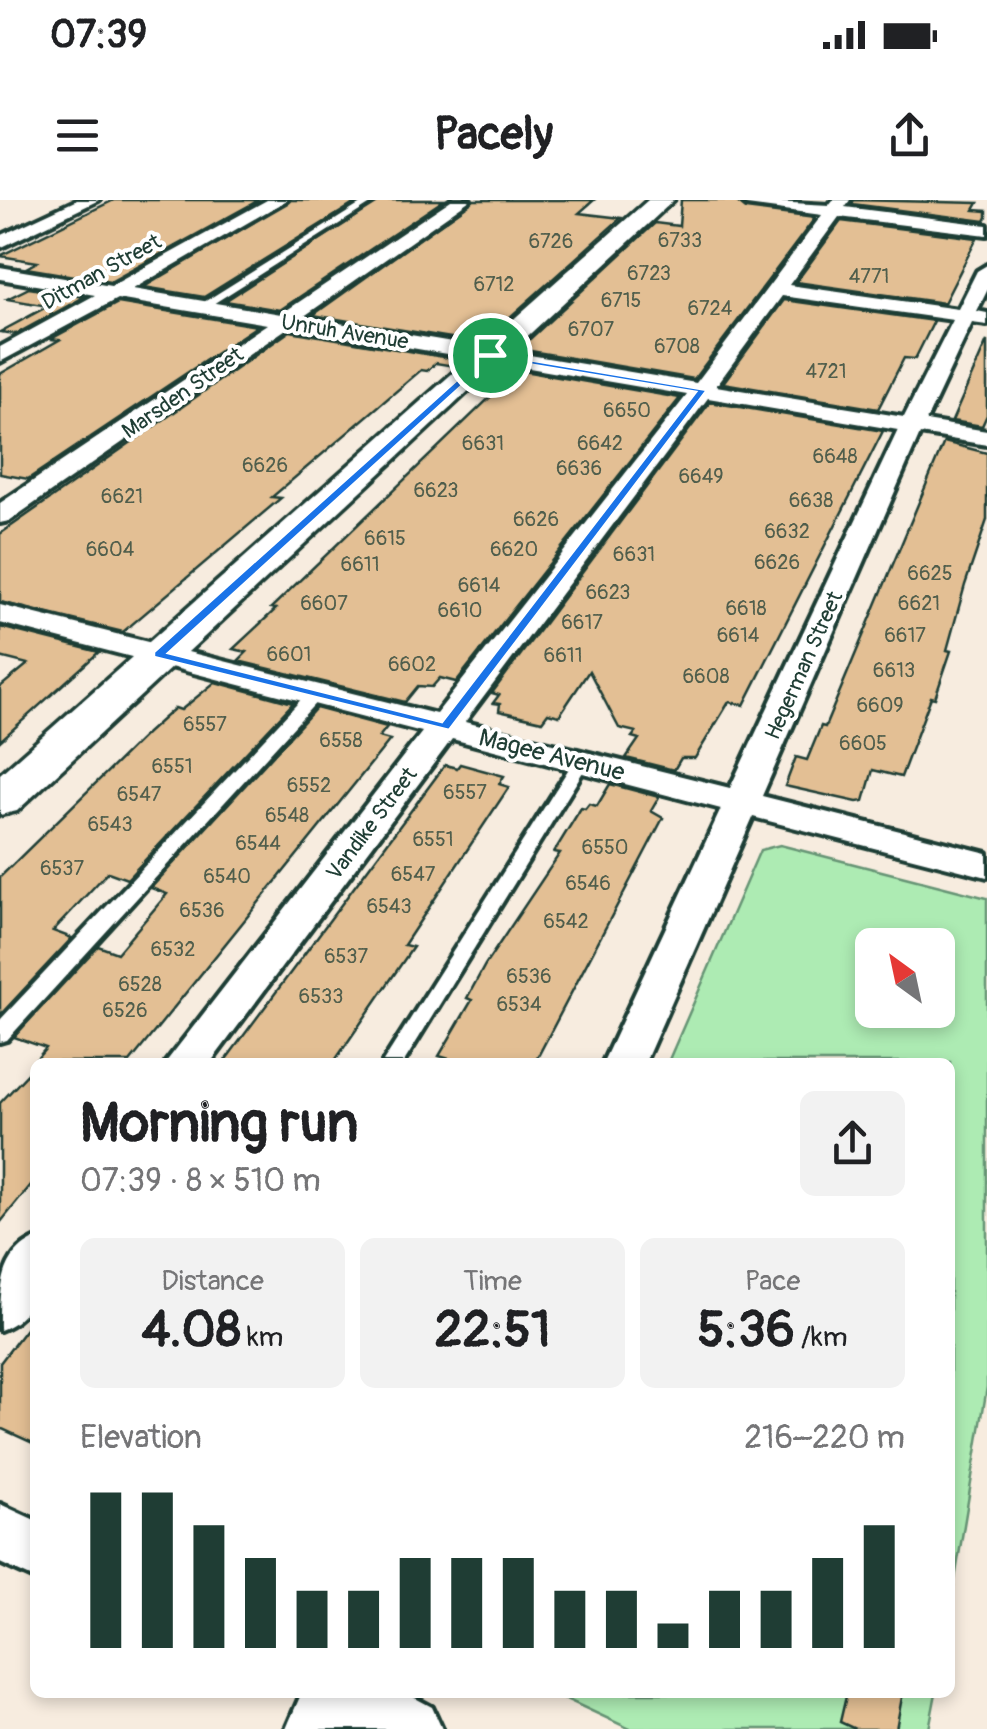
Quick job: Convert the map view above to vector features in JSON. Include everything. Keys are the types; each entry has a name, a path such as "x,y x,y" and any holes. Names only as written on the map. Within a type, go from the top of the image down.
{"street":[{"path":"0,243 91,200"},
{"name":"Ditman Street","path":"0,356 279,200"},
{"name":"Marsden Street","path":"0,516 462,200"},
{"path":"0,800 662,200"},
{"path":"747,200 838,205 987,230"},
{"name":"Vandike Street","path":"190,1058 702,390 838,205"},
{"name":"Hegerman Street","path":"626,1058 912,425 976,317 987,271"},
{"name":"Unruh Avenue","path":"0,273 987,438"},
{"path":"776,289 976,317"},
{"name":"Magee Avenue","path":"0,614 987,865"},
{"path":"0,1307 30,1268"},
{"path":"0,1534 30,1548"},
{"path":"318,1729 334,1698"},
{"path":"349,1698 410,1729"}],"lane":[{"path":"202,307 373,200"},
{"path":"0,1034 315,694"},
{"path":"395,1058 581,762"}],"green space":[{"path":"780,845 987,898 987,1387 955,1579 955,1058 670,1058 760,850"},
{"path":"564,1698 935,1698 929,1729 630,1729"}],"building":[{"path":"114,200 259,200 110,282 26,268 37,262 0,256"},
{"path":"291,200 360,200 204,297 144,287"},
{"path":"381,200 444,200 280,310 225,301"},
{"path":"474,200 594,200 579,213 621,218 481,343 313,315"},
{"path":"681,200 735,200 746,209 815,218 694,379 519,349 655,223 679,226"},
{"path":"854,200 978,203 974,210 987,211 987,217 985,221 852,204"},
{"path":"841,221 977,238 944,303 796,282"},
{"path":"29,288 84,297 16,334 0,332 48,306 7,299"},
{"path":"784,300 934,321 915,359 904,358 878,409 723,383"},
{"path":"118,303 257,326 28,479 0,474 0,374 59,340 51,339"},
{"path":"290,331 461,360 454,366 436,363 427,371 421,370 272,497 281,498 123,632 0,602 0,534"},
{"path":"987,341 987,415 982,426 952,421"},
{"path":"500,367 680,398 456,682 440,678 432,687 418,686 405,702 238,661 247,652 233,649 276,609 271,608 504,384 510,376 493,373"},
{"path":"710,402 883,431 744,705 729,702 695,758 681,758 674,770 626,758 639,739 632,737 636,732 619,728 589,671 559,716 548,713 542,721 499,711 500,704 493,703 499,695 492,693"},
{"path":"944,442 987,453 987,520 947,650 951,651 901,777 873,770 864,801 857,802 785,786 796,757 807,760 821,726 825,727"},
{"path":"0,627 99,652 0,741 0,687 28,664 0,657"},
{"path":"215,682 293,703 127,879 108,872 53,931 72,938 0,1015 0,877 147,733 175,708 181,710"},
{"path":"316,708 387,727 379,737 390,740 133,1058 37,1058 46,1048 14,1037 98,946 117,953 167,894 151,888"},
{"path":"460,764 504,776 499,784 509,787 404,945 413,947 337,1058 227,1058 445,765 457,768"},
{"path":"610,784 659,797 651,811 663,818 537,1058 439,1056 472,1000 467,998 485,965 560,853 554,852 581,808 597,806"},
{"path":"30,1071 30,1186 0,1223 0,1103"},
{"path":"30,1324 30,1442 0,1428 0,1363"},
{"path":"846,1698 902,1698 896,1729 855,1729 840,1722"}],"route":[{"path":"490,355 702,390 445,727 159,654 178,637 490,355"}]}
